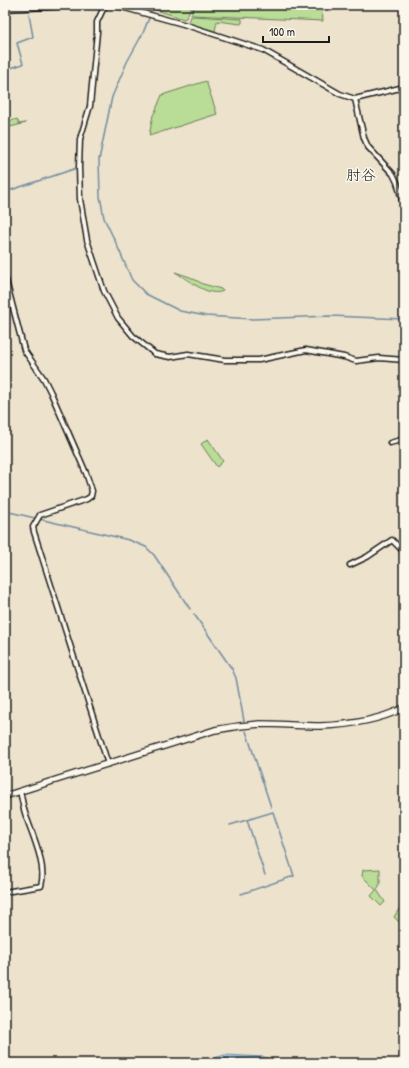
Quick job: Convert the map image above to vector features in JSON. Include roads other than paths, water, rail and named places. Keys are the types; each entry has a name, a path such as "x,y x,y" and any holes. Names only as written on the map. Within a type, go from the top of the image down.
{"street":[{"path":"5,9 89,5"},
{"path":"105,5 97,22 90,106 80,139 80,199 88,240 104,291 112,308 125,327 133,336 155,354 165,357 188,354 225,360 259,360 306,350 344,357 356,361 379,358 404,360"},
{"path":"114,5 186,25 263,50 340,94 355,99 404,87"},
{"path":"355,99 364,138 374,155 393,174 397,182 404,207"},
{"path":"5,278 24,350 44,379 51,393 92,491 91,496 87,499 40,515 33,527 108,764"},
{"path":"390,443 404,439"},
{"path":"350,564 367,557 392,540 404,552"},
{"path":"5,796 196,735 221,729 261,724 322,726 345,724 385,715 404,708"},
{"path":"5,892 41,886 43,882 41,862 20,791"}],"water":[{"path":"224,1055 264,1057 285,1063 201,1063"}],"waterway":[{"path":"152,11 154,5"},
{"path":"5,70 23,64 17,43 33,37 29,14"},
{"path":"149,18 143,33 127,62 112,97 99,160 100,196 104,218 132,280 146,294 180,311 206,316 253,319 330,316 404,319"},
{"path":"5,192 77,168"},
{"path":"5,511 129,540 146,547 154,555 190,609"},
{"path":"194,614 232,669 236,678 244,721"},
{"path":"246,731 271,807"},
{"path":"230,825 273,812 294,876 241,894"},
{"path":"247,820 265,875"}],"district":[{"name":"肘谷","path":"361,174"}]}
